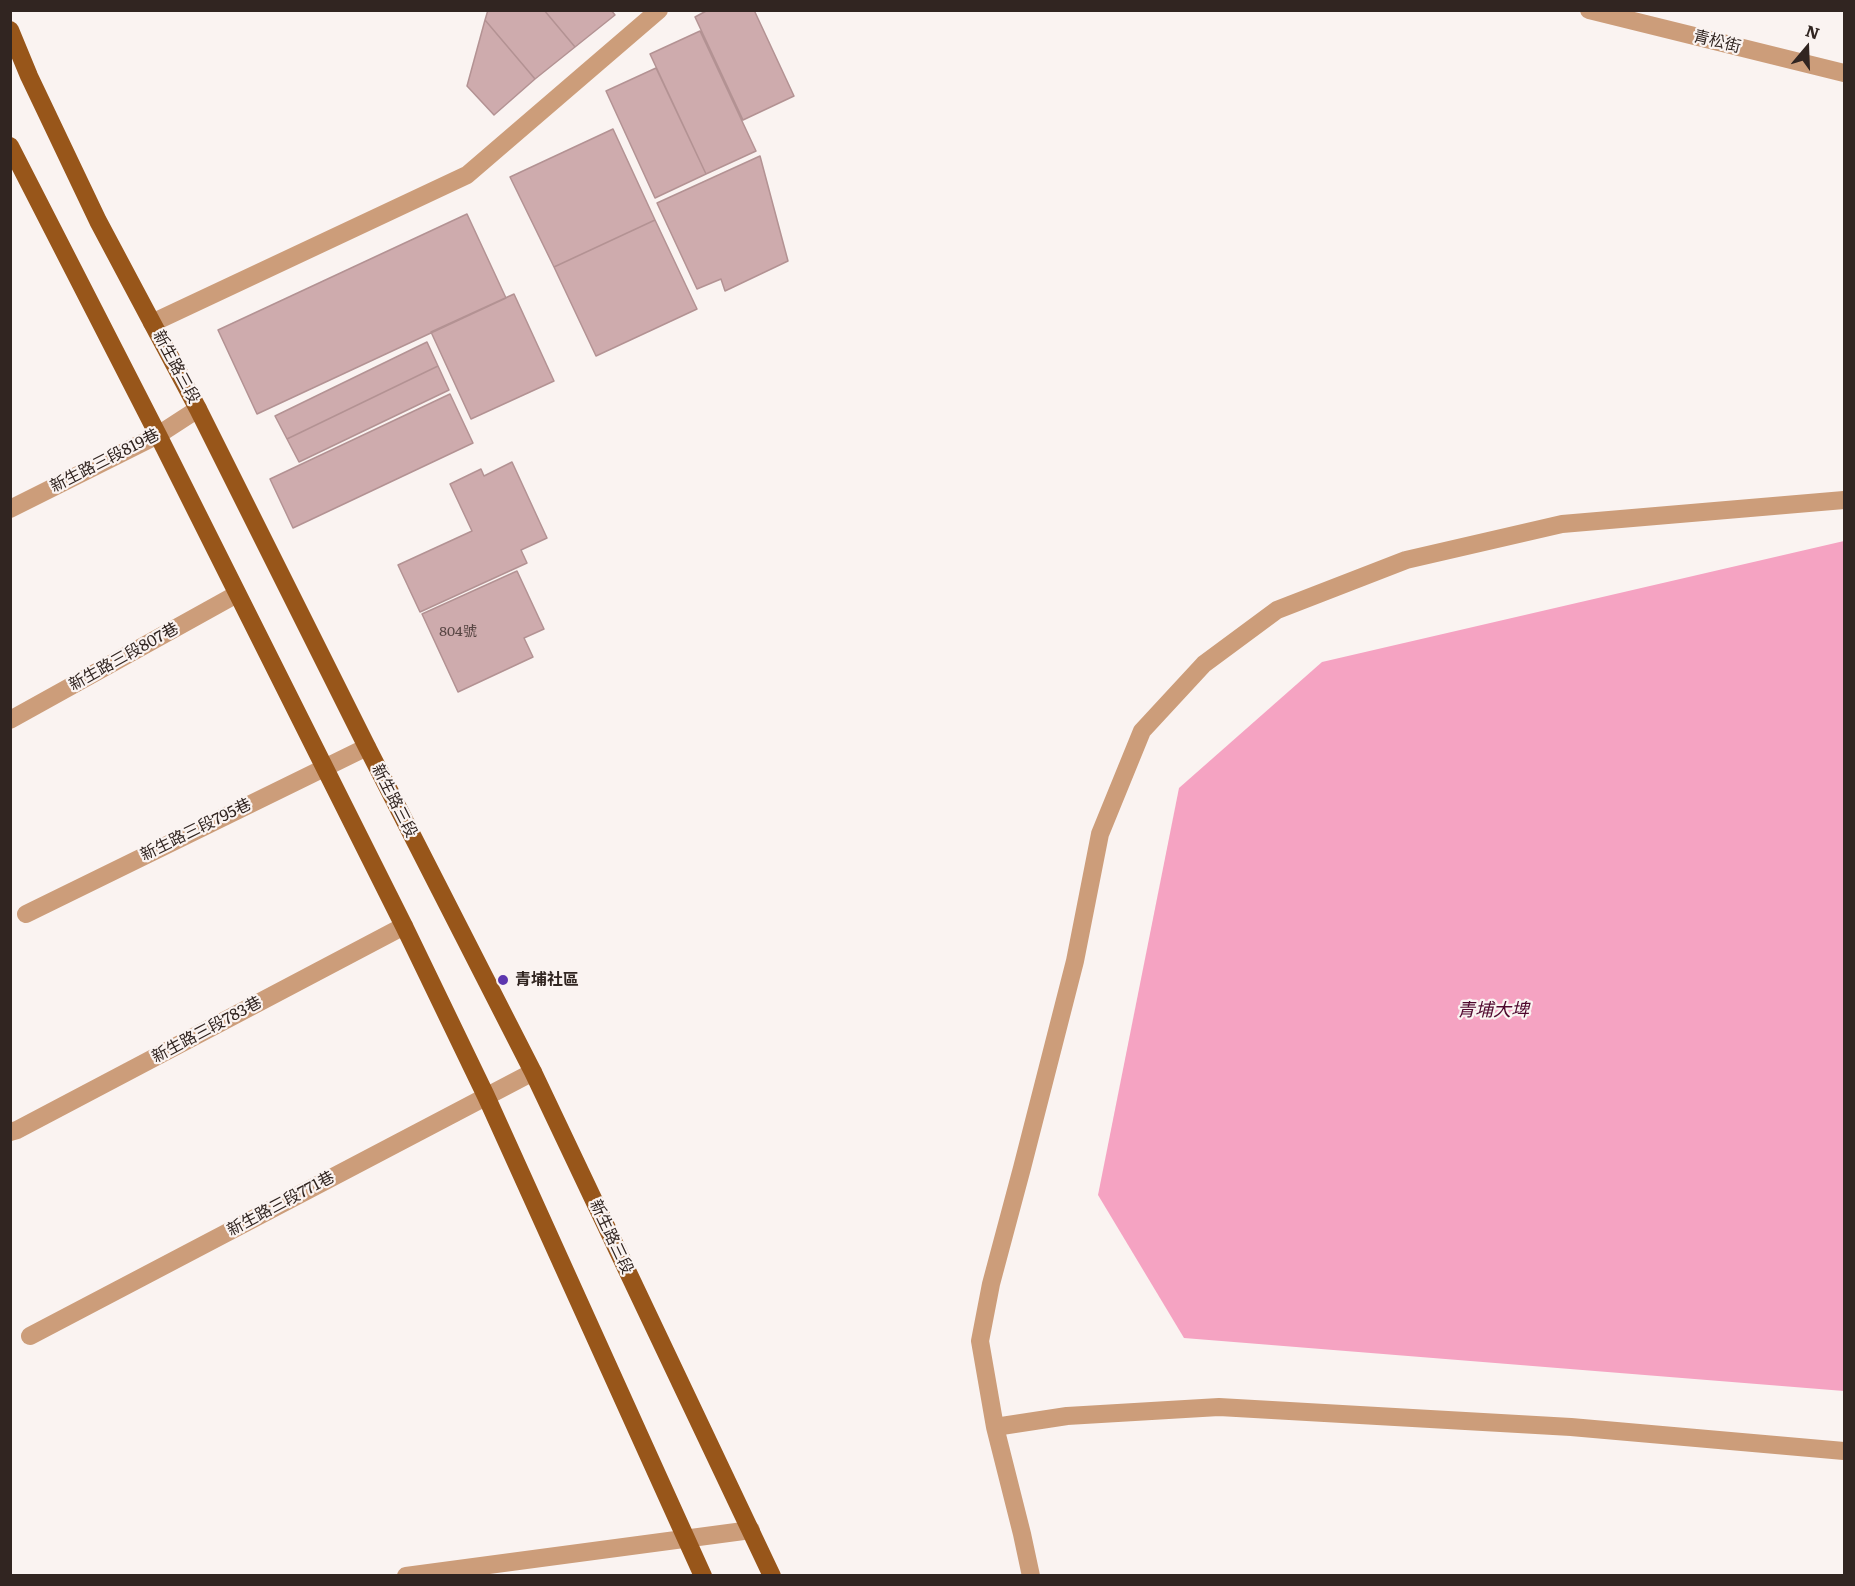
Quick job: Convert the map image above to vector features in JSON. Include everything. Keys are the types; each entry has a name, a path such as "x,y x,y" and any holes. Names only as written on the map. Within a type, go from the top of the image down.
{"main road":[{"name":"新生路三段","path":"10,30 29,76 98,221 198,409 532,1072 772,1575"},
{"path":"10,147 158,435 404,926 486,1096 703,1575"}],"street":[{"path":"152,323 467,174 659,10"},
{"name":"青松街","path":"1589,10 1845,73"},
{"name":"新生路三段819巷","path":"10,509 158,435 198,409"},
{"path":"1031,1575 995,1427 980,1341 991,1284 1075,961 1100,834 1142,731 1204,664 1277,610 1406,560 1562,524 1845,500"},
{"name":"新生路三段807巷","path":"10,720 237,594"},
{"name":"新生路三段795巷","path":"26,914 367,747"},
{"name":"新生路三段783巷","path":"10,1132 404,926"},
{"name":"新生路三段771巷","path":"30,1336 532,1072"},
{"path":"995,1427 1067,1416 1219,1407 1571,1427 1845,1451"},
{"path":"406,1575 751,1530"}],"water":[{"name":"青埔大埤","path":"1844,541 1844,1391 1184,1338 1098,1195 1179,788 1322,662"}],"building":[{"path":"488,10 544,10 575,47 535,79 485,20"},
{"path":"544,10 611,10 615,15 575,47"},
{"path":"708,10 754,10 794,96 743,120 695,17"},
{"path":"485,20 535,79 494,115 467,86"},
{"path":"700,31 756,151 706,174 650,54"},
{"path":"656,68 706,174 655,198 606,91"},
{"path":"613,129 655,220 554,267 510,177"},
{"path":"760,156 788,261 725,291 721,279 697,289 657,203"},
{"path":"467,214 506,298 257,414 218,330"},
{"path":"655,220 697,309 596,356 554,267"},
{"path":"514,294 554,381 471,419 431,332"},
{"path":"427,342 438,366 287,439 275,416"},
{"path":"438,366 449,390 299,462 287,439"},
{"path":"450,394 473,443 293,528 270,479"},
{"path":"512,462 547,538 521,550 527,563 420,612 398,565 472,531 450,484 481,469 484,476"},
{"path":"517,571 544,629 524,638 533,657 458,692 422,614"}],"place":[{"name":"青埔社區","path":"503,980"}]}
